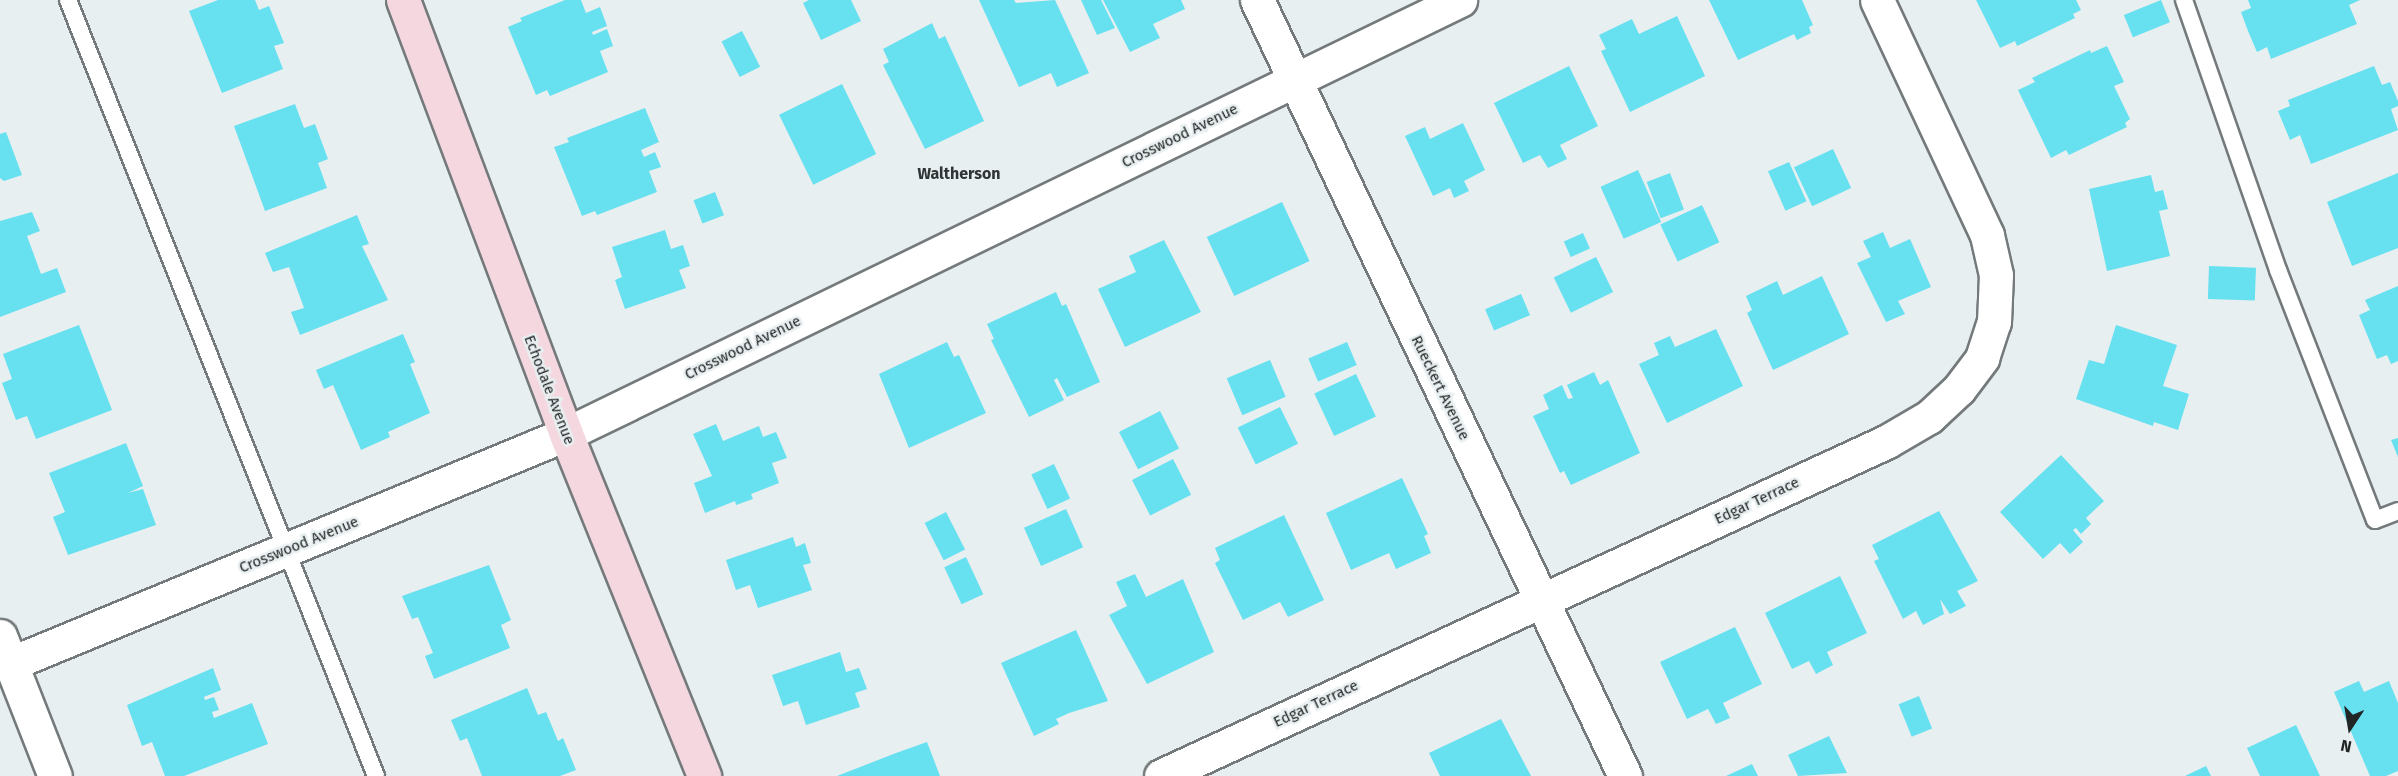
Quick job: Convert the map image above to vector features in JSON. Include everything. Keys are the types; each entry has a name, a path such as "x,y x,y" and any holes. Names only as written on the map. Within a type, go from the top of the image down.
{"main road":[{"name":"Echodale Avenue","path":"403,0 566,434 704,776"}],"street":[{"name":"Rueckert Avenue","path":"1257,0 1293,81 1625,776"},
{"name":"Crosswood Avenue","path":"6,650 288,549 566,434 1460,0"},
{"name":"Edgar Terrace","path":"1161,776 1886,442 1929,417 1959,389 1982,358 1994,322 1996,275 1987,235 1877,0"},
{"path":"6,650 55,776"}],"lane":[{"path":"68,0 288,549 376,776"},
{"path":"2184,0 2278,270 2374,520 2398,511"}],"building":[{"path":"218,0 255,0 259,10 269,6 284,43 274,46 283,69 222,93 189,11"},
{"path":"565,0 581,0 586,13 600,7 607,26 592,32 593,35 607,29 613,46 600,51 608,72 550,96 547,90 536,95 508,27 522,21 520,18"},
{"path":"809,0 851,0 861,21 821,40 803,3"},
{"path":"979,0 1014,0 1016,3 1055,0 1089,73 1057,87 1051,73 1019,87"},
{"path":"1081,0 1101,0 1115,28 1097,35"},
{"path":"1103,0 1181,0 1185,9 1153,24 1160,38 1130,52"},
{"path":"1709,0 1802,0 1813,25 1809,27 1811,33 1797,40 1794,34 1738,60"},
{"path":"1976,0 2076,0 2081,10 2073,14 2075,18 2017,46 2015,41 2000,48"},
{"path":"2161,0 2170,22 2133,37 2124,15"},
{"path":"2248,0 2360,0 2349,5 2357,24 2271,59 2267,47 2257,52 2248,31 2241,12 2251,8"},
{"path":"1677,16 1705,76 1630,112 1601,51 1606,49 1599,35 1632,19 1639,34"},
{"path":"932,23 939,39 945,36 984,121 925,149 883,65 889,62 883,49"},
{"path":"742,31 760,67 740,77 722,41"},
{"path":"2107,46 2124,82 2114,86 2130,119 2125,123 2127,127 2069,155 2066,150 2051,158 2018,90 2035,82 2032,78 2090,50 2091,53"},
{"path":"1569,66 1598,126 1560,145 1567,159 1548,168 1540,155 1523,163 1494,103"},
{"path":"2374,66 2382,85 2390,82 2398,101 2398,106 2391,109 2398,130 2311,164 2300,135 2290,140 2278,111 2290,106 2288,100"},
{"path":"842,84 876,154 813,185 779,115"},
{"path":"295,104 304,128 315,124 328,159 318,163 327,188 265,211 234,126"},
{"path":"645,108 659,142 641,150 644,157 655,152 661,167 649,171 657,192 597,215 595,211 582,216 554,147 569,142 567,138"},
{"path":"1463,123 1485,170 1464,181 1469,191 1454,198 1450,188 1433,196 1405,136 1425,127 1430,139"},
{"path":"6,132 22,175 4,181 0,178 0,134"},
{"path":"1833,149 1851,188 1812,206 1794,167"},
{"path":"1789,162 1806,201 1785,211 1768,171"},
{"path":"1638,170 1661,222 1624,239 1601,187"},
{"path":"1670,173 1684,209 1661,218 1647,182"},
{"path":"2398,173 2398,248 2352,266 2327,202"},
{"path":"2151,175 2155,192 2163,190 2168,209 2159,211 2170,256 2107,271 2089,189"},
{"path":"715,192 724,215 702,224 694,200"},
{"path":"1282,202 1309,261 1234,296 1207,237"},
{"path":"1702,205 1719,242 1678,262 1660,224"},
{"path":"32,212 40,231 27,236 41,274 57,268 66,292 0,317 0,221"},
{"path":"357,215 369,244 362,246 388,300 300,335 291,312 304,308 289,267 273,272 265,253"},
{"path":"665,230 671,249 683,245 690,266 679,270 686,288 625,309 615,280 622,277 612,247"},
{"path":"1883,232 1890,248 1910,239 1931,287 1898,301 1905,314 1886,322 1857,263 1871,257 1863,241"},
{"path":"1583,233 1590,249 1571,257 1564,242"},
{"path":"1164,240 1201,312 1125,347 1098,289 1136,272 1129,256"},
{"path":"1596,257 1613,292 1571,313 1554,278"},
{"path":"2209,266 2256,268 2255,301 2208,299"},
{"path":"1822,276 1849,334 1773,370 1747,313 1752,310 1746,296 1777,281 1783,295"},
{"path":"2398,286 2398,361 2391,364 2387,355 2377,359 2359,315 2370,310 2365,300"},
{"path":"1056,292 1062,306 1066,304 1100,382 1067,397 1057,378 1054,380 1064,400 1029,417 991,340 994,339 987,324"},
{"path":"1521,294 1530,315 1494,330 1485,309"},
{"path":"79,325 112,410 36,439 27,416 16,420 2,383 12,379 3,354"},
{"path":"2116,325 2177,345 2163,386 2189,394 2178,430 2154,422 2153,426 2076,399 2089,360 2104,364"},
{"path":"1716,329 1743,386 1667,423 1639,364 1659,355 1654,343 1670,336 1675,347"},
{"path":"403,334 415,362 410,364 430,413 388,432 390,437 361,450 333,385 324,389 316,370"},
{"path":"947,342 954,357 959,355 986,413 909,448 879,374"},
{"path":"1347,342 1357,365 1318,381 1308,358"},
{"path":"1270,360 1286,397 1242,415 1227,378"},
{"path":"1594,372 1600,385 1608,380 1640,453 1571,485 1564,471 1560,473 1533,416 1549,409 1543,395 1562,385 1568,399 1573,398 1567,385"},
{"path":"1356,374 1376,417 1334,436 1314,393"},
{"path":"1280,407 1298,444 1256,464 1238,428"},
{"path":"1160,411 1179,448 1138,469 1119,432"},
{"path":"716,424 723,441 759,426 763,437 776,432 787,458 772,463 779,483 751,494 753,499 736,505 735,501 705,513 694,483 712,476 693,434"},
{"path":"2398,438 2398,457 2391,440"},
{"path":"126,443 143,486 128,493 143,489 156,525 68,555 53,517 65,512 49,473"},
{"path":"2061,455 2104,501 2086,518 2091,524 2081,534 2076,528 2073,530 2083,542 2070,554 2060,543 2043,559 2000,512"},
{"path":"1173,459 1191,495 1150,516 1132,480"},
{"path":"1054,464 1070,498 1047,509 1031,475"},
{"path":"1402,478 1428,534 1424,536 1431,553 1396,569 1389,553 1351,570 1326,513"},
{"path":"1066,509 1083,547 1041,566 1024,528"},
{"path":"1939,511 1978,581 1957,591 1966,606 1950,614 1940,599 1944,614 1923,625 1916,611 1903,619 1874,561 1879,559 1872,545"},
{"path":"946,512 965,549 944,560 925,523"},
{"path":"1284,515 1324,600 1288,617 1280,602 1243,620 1215,563 1220,560 1215,548"},
{"path":"793,537 796,547 805,543 811,563 803,565 812,590 758,608 750,585 736,590 726,560"},
{"path":"966,557 983,594 962,604 944,567"},
{"path":"489,565 511,620 501,625 510,648 434,679 425,656 433,653 418,617 412,619 402,596"},
{"path":"1135,574 1146,597 1183,579 1214,652 1147,684 1109,615 1127,606 1116,582"},
{"path":"1840,576 1867,633 1827,652 1833,665 1816,674 1809,661 1792,669 1765,613"},
{"path":"1735,627 1762,684 1723,703 1730,718 1716,724 1708,709 1687,719 1660,662"},
{"path":"1076,630 1108,701 1056,719 1059,724 1034,736 1001,663"},
{"path":"840,652 846,672 859,668 867,689 855,693 860,707 806,725 798,701 783,706 772,675"},
{"path":"213,668 221,690 204,697 205,700 214,697 219,710 212,712 214,718 252,703 268,744 184,776 165,776 152,742 142,746 127,705"},
{"path":"2359,681 2364,692 2389,681 2398,703 2398,771 2386,776 2370,776 2334,692"},
{"path":"527,688 538,715 546,712 558,741 563,738 576,770 560,776 482,776 467,738 460,741 451,720"},
{"path":"1919,696 1932,728 1912,737 1899,704"},
{"path":"1501,719 1531,776 1440,776 1429,753"},
{"path":"2296,725 2320,776 2260,776 2247,748"},
{"path":"1829,736 1847,773 1798,776 1788,755"},
{"path":"927,742 940,776 837,776 896,753"},
{"path":"1752,764 1758,776 1726,776"},
{"path":"2206,766 2211,776 2185,776"}],"district":[{"name":"Waltherson","path":"959,174"}]}
